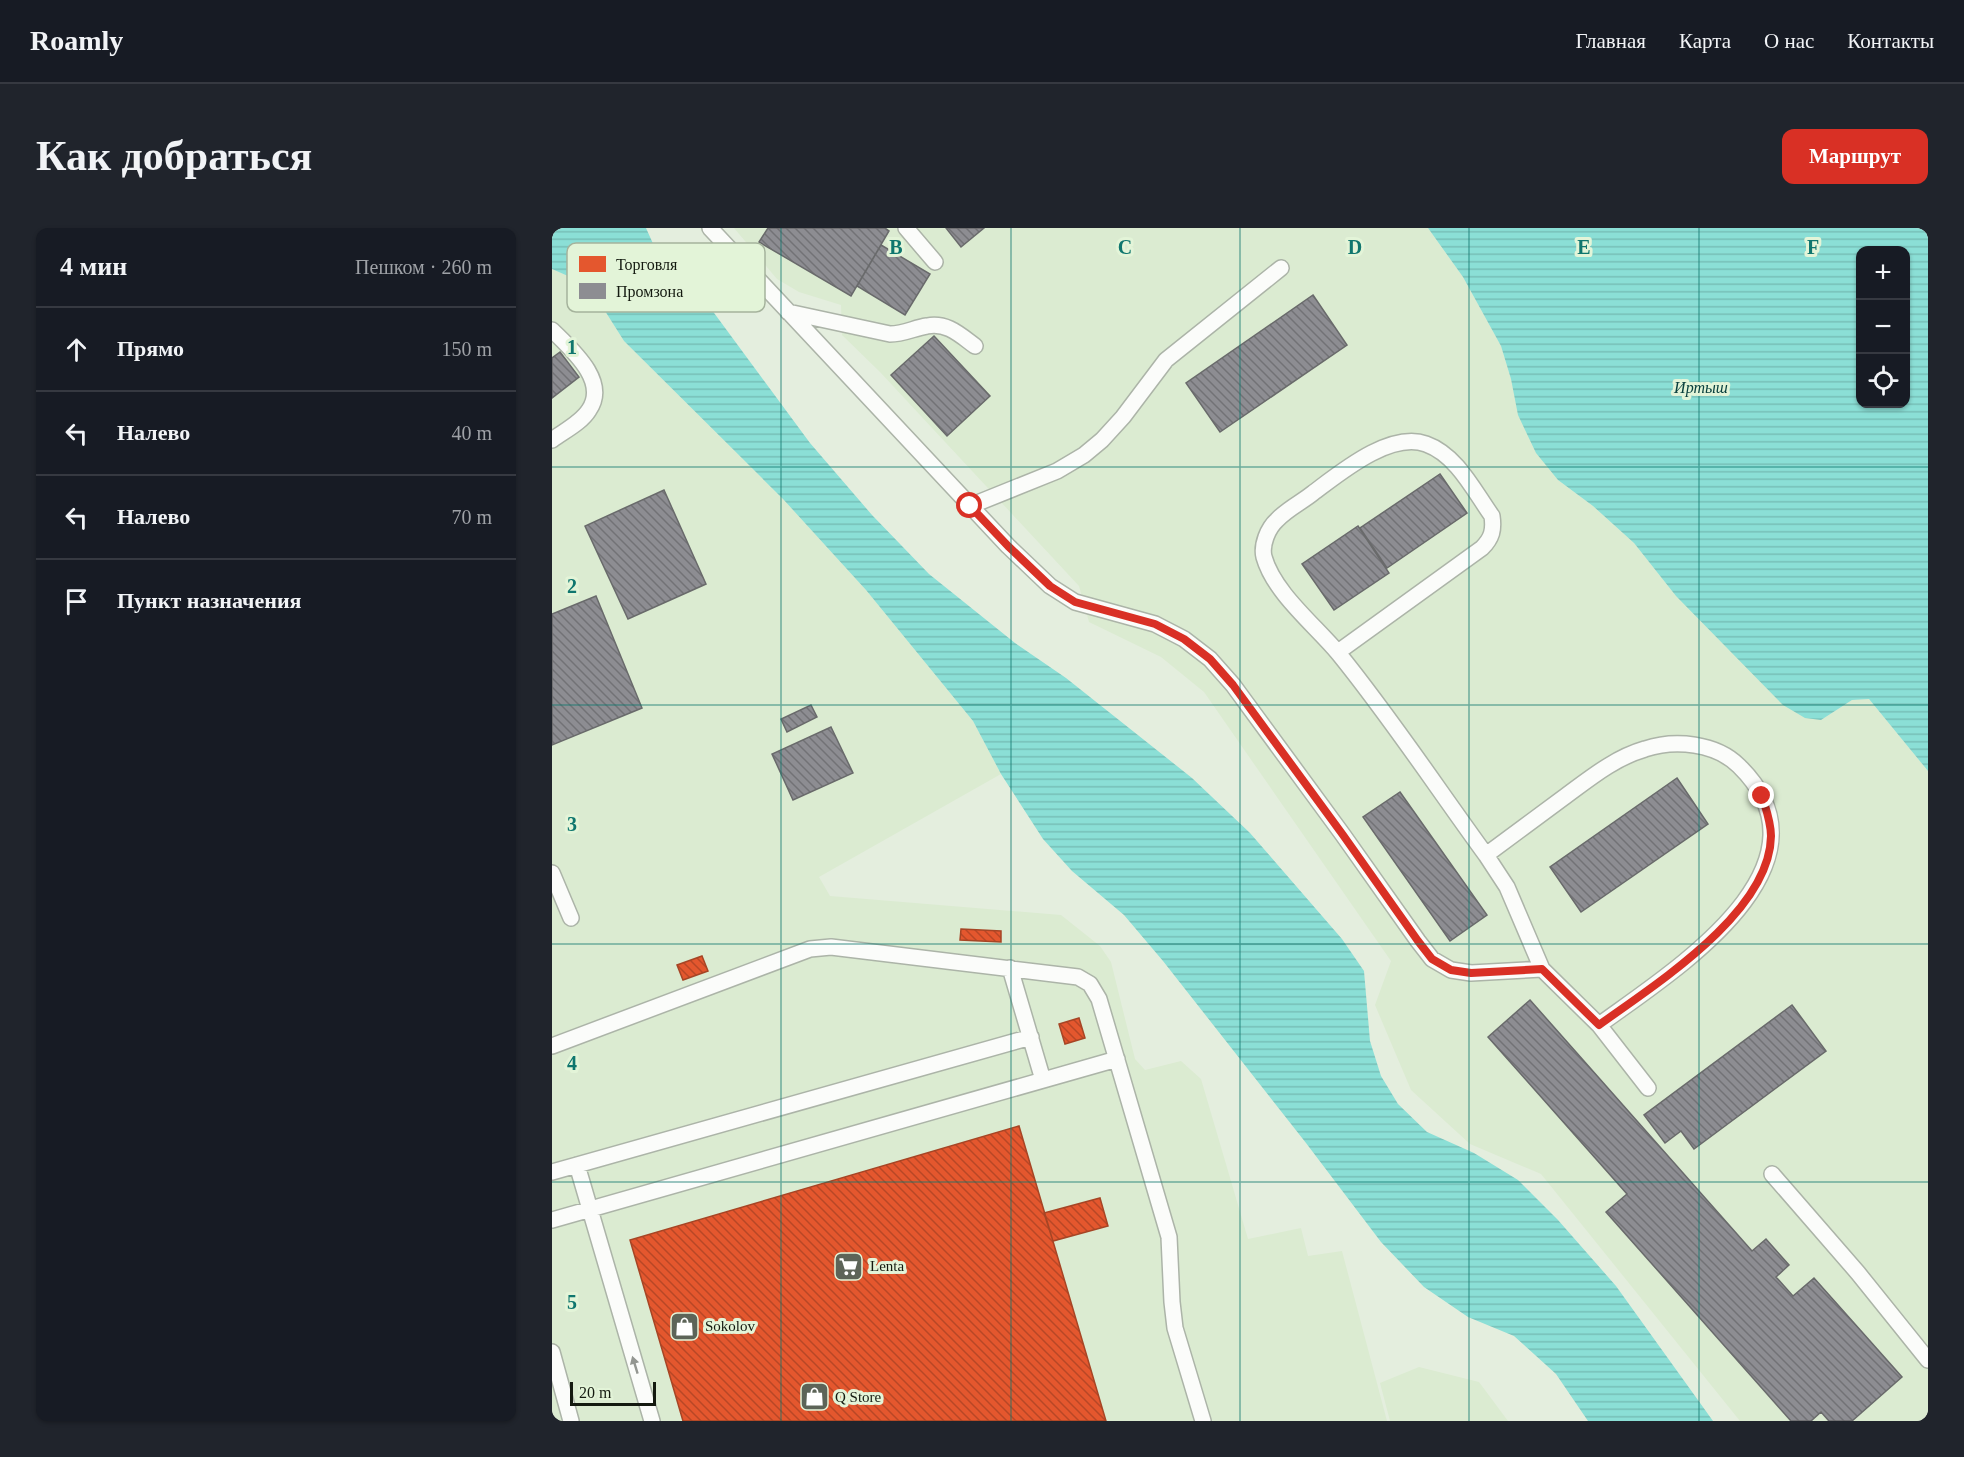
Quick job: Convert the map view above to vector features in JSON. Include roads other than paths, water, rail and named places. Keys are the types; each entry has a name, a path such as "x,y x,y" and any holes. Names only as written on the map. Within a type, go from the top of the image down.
{"lane":[{"path":"710,228 724,243"},
{"path":"906,228 935,262"},
{"path":"970,506 1057,471 1084,455 1102,440 1122,417 1166,360 1281,268"},
{"path":"765,287 1008,546 1050,586 1075,602 1155,624 1184,639 1210,659 1233,685 1432,959 1451,970 1471,973 1542,969"},
{"path":"788,312 890,334 903,334 928,326 942,326 954,331 975,346"},
{"path":"552,330 582,364 594,385 595,392 595,398 589,410 552,440"},
{"path":"1338,652 1482,548 1491,539 1494,527 1492,516 1451,459 1438,449 1423,442 1381,448 1362,458 1276,520 1264,543 1264,555 1270,572 1304,618 1338,652 1486,855 1507,887 1542,969 1599,1025 1648,1088"},
{"path":"1486,855 1604,768 1626,755 1646,748 1670,744 1692,745 1716,752 1736,764 1751,778 1762,796 1768,814 1771,837 1767,858 1757,881 1740,907 1688,960 1599,1025"},
{"path":"552,873 571,918"},
{"path":"552,1046 810,950 831,947 1078,977 1090,984 1099,999 1169,1237 1175,1328 1203,1421"},
{"path":"1010,968 1042,1080"},
{"path":"552,1172 1030,1037"},
{"path":"552,1220 1117,1059"},
{"path":"577,1165 652,1421"},
{"path":"1772,1174 1858,1273 1928,1360"},
{"path":"552,1352 572,1421"}],"water":[{"path":"552,228 646,228 653,243 567,243 567,276 552,269"},
{"name":"Иртыш","path":"1428,228 1928,228 1928,771 1869,699 1852,700 1821,720 1805,718 1783,705 1676,596 1634,543 1593,506 1558,480 1536,453 1518,415 1511,379 1501,346 1463,277"},
{"path":"606,312 713,312 810,443 872,515 929,574 1015,643 1066,678 1192,778 1250,833 1342,939 1364,971 1370,1041 1381,1076 1398,1104 1427,1132 1474,1153 1518,1180 1558,1220 1616,1286 1713,1421 1588,1421 1556,1374 1514,1336 1468,1317 1424,1287 1381,1242 1163,961 1124,915 1072,871 1043,839 1001,774 973,721 866,590 783,499 624,341"}],"place":[{"name":"Lenta","path":"849,1266"},
{"name":"Sokolov","path":"684,1326"},
{"name":"Q Store","path":"814,1397"}]}
